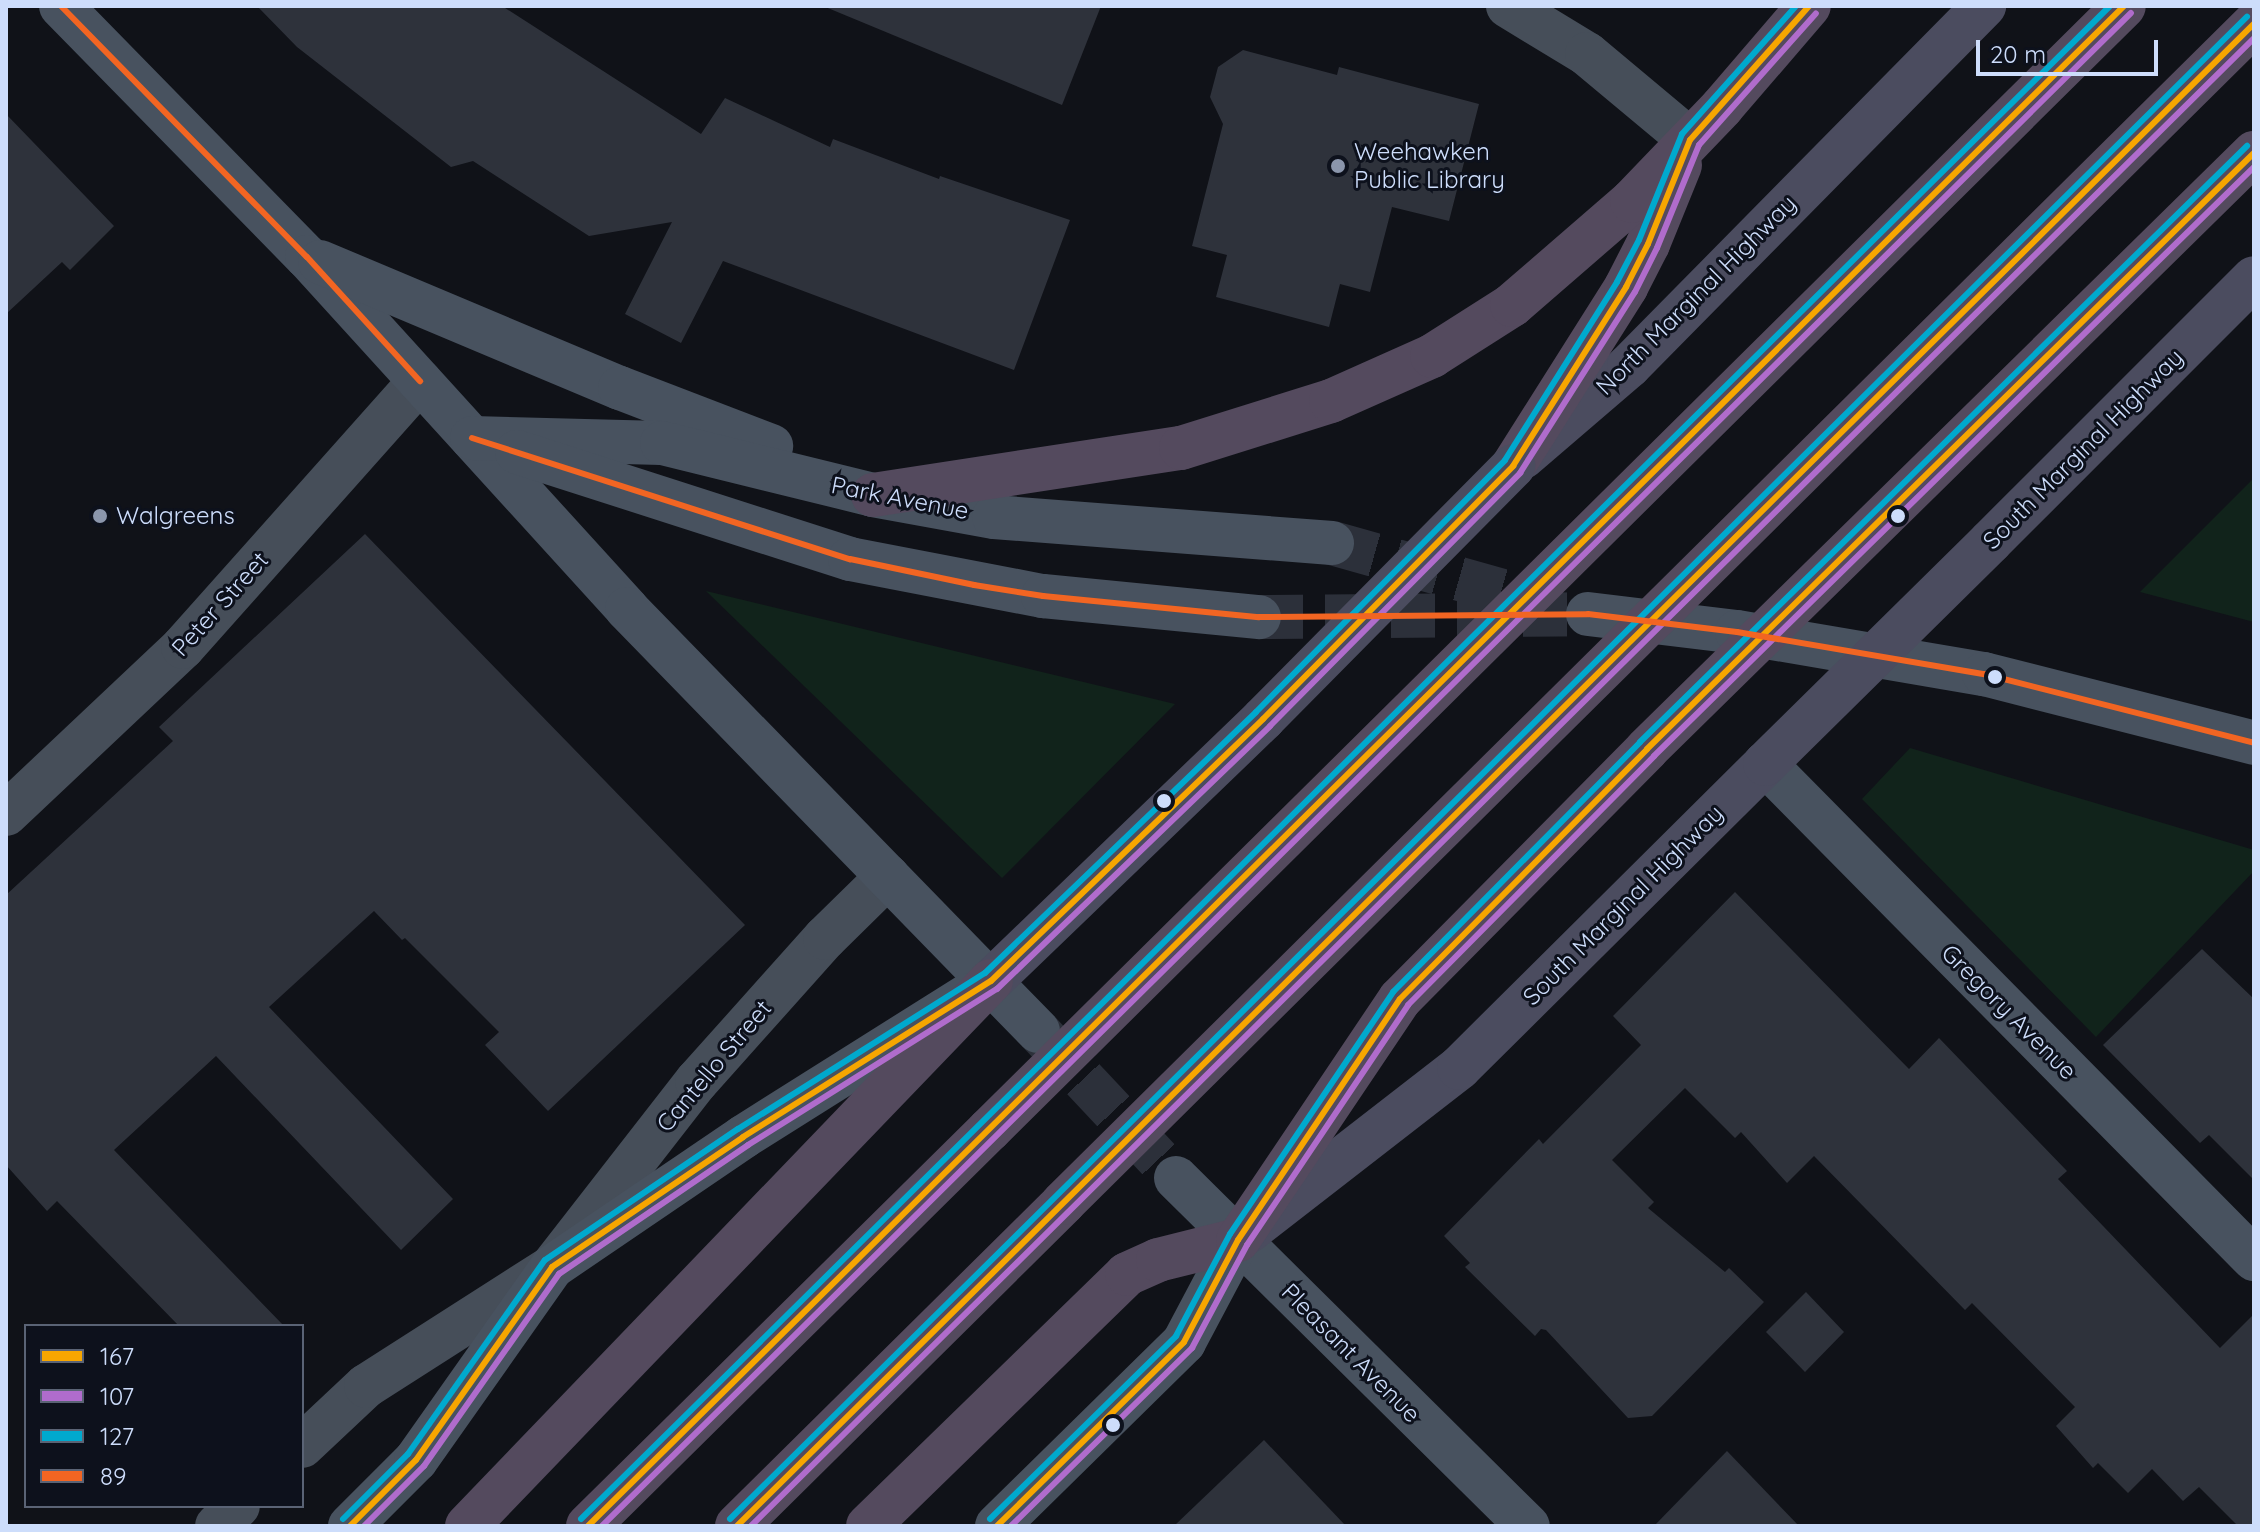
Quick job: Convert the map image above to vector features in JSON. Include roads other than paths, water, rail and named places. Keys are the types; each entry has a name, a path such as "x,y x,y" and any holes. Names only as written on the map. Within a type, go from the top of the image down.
{"highway":[{"path":"873,495 1181,448 1283,418 1386,378 1474,332 1512,305 1632,201 1809,6"},
{"path":"588,1526 2124,6"},
{"path":"737,1526 2254,24"},
{"path":"1513,466 1626,287 1648,244 1690,140"},
{"path":"868,1526 1127,1274 1158,1260 1238,1240 1400,999 1647,749 2254,153"},
{"path":"467,1526 991,981"}],"main road":[{"path":"61,6 307,257 627,609 1038,1031"},
{"name":"North Marginal Highway","path":"991,981 1263,719 1513,466 1629,366 1984,6"},
{"path":"307,257 620,388 767,444 873,495"},
{"name":"South Marginal Highway","path":"997,1526 1184,1342 1238,1240 1459,1068 2254,278"},
{"path":"472,438 850,559 1043,596 1259,617"},
{"name":"Park Avenue","path":"472,438 662,443 873,495 994,517 1332,543"},
{"path":"1588,614 1811,643 1984,674 2254,743"},
{"name":"Gregory Avenue","path":"1765,764 2254,1259"},
{"name":"Cantello Street","path":"350,1526 416,1460 552,1267 743,1137 991,981"},
{"name":"Pleasant Avenue","path":"1176,1178 1528,1526"}],"street":[{"path":"1508,6 1587,54 1690,140"},
{"name":"Peter Street","path":"6,814 183,647 420,381"},
{"name":"Cantello Street","path":"304,1444 366,1386 552,1267 697,1081 825,938 888,876"},
{"path":"217,1526 236,1508"}],"tunnel":[{"path":"1332,543 1539,601"},
{"path":"1259,617 1588,614"},
{"path":"1038,1031 1176,1178"}],"place":[{"name":"Weehawken Public Library","path":"1338,166"},
{"name":"Walgreens","path":"100,516"}]}
